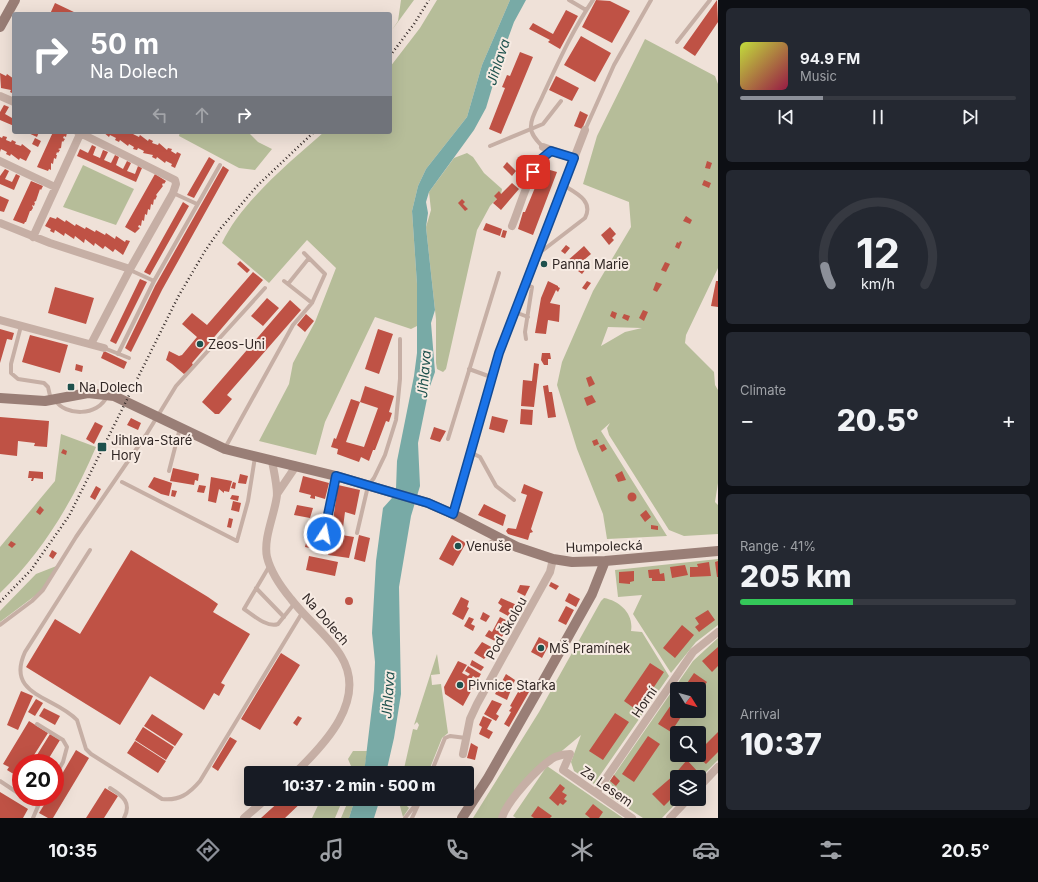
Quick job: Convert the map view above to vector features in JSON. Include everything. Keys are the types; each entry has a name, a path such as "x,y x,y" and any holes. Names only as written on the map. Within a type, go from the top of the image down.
{"main road":[{"path":"0,27 11,13 15,0"},
{"path":"0,398 53,400 88,393 108,394 127,401 225,449 272,462 296,466 336,476 428,503 453,514"},
{"name":"Humpolecká","path":"453,514 524,550 553,559 572,562 605,561 718,551"},
{"path":"462,818 488,778 592,594 605,561"}],"street":[{"path":"0,96 12,101"},
{"path":"453,514 491,377 524,285 585,130"},
{"path":"33,237 79,134"},
{"path":"84,134 172,178 176,184 173,193 130,269 91,344"},
{"path":"543,147 574,158"},
{"path":"512,226 533,172 540,160 551,151"},
{"path":"0,161 55,187"},
{"path":"0,223 33,237 130,269"},
{"path":"0,320 104,348"},
{"name":"Na Dolech","path":"272,462 277,494 267,546 267,556 270,565 273,573 294,604 340,655 349,674 350,686 345,706 330,735 302,766"},
{"name":"Na Dolech","path":"277,494 296,466"},
{"name":"Pod Školou","path":"463,754 470,719 550,572 553,559"},
{"name":"Horní","path":"596,793 692,652 718,632"},
{"name":"Za Lesem","path":"504,817 507,806 518,791 555,757 570,754 563,770 632,818"},
{"path":"706,780 718,767"},
{"path":"244,818 258,806"},
{"path":"670,818 681,806"}],"lane":[{"path":"569,0 586,10"},
{"path":"543,147 534,137 531,130 532,119 586,10 594,0"},
{"path":"585,130 614,65 651,0"},
{"path":"677,42 710,0"},
{"path":"490,146 544,124 561,101"},
{"path":"118,354 154,281 220,165"},
{"path":"535,257 585,218 588,212 587,204 583,198 563,185"},
{"path":"173,193 197,204"},
{"path":"225,449 293,325 312,303 325,274 304,253"},
{"path":"288,284 309,258"},
{"path":"130,269 154,281"},
{"path":"448,439 499,273"},
{"path":"284,281 312,303"},
{"path":"524,285 532,287 525,332 526,339"},
{"path":"0,625 32,601 43,590 76,537 158,416 176,386 265,288"},
{"path":"515,312 528,317"},
{"path":"21,326 11,364 11,373 18,379 44,383 48,387 53,400 66,408 90,412 102,405 108,394"},
{"path":"357,533 374,477 385,455 396,420 400,379 400,339"},
{"path":"104,348 129,358"},
{"path":"470,369 491,377"},
{"path":"170,471 180,427"},
{"path":"470,451 480,457 496,486 514,500"},
{"path":"122,482 237,541 248,501 255,457"},
{"path":"321,549 336,476"},
{"path":"486,546 497,537"},
{"path":"90,550 25,652 19,668 20,677 29,689 77,720 86,749 91,754 162,799 173,800 182,797 188,794 200,781 302,613"},
{"path":"270,565 244,609 269,625 278,624 294,604"},
{"path":"256,588 284,617"},
{"path":"36,724 65,743 67,752 64,758"},
{"path":"434,766 445,738 450,736 466,738"},
{"path":"0,781 12,788"},
{"path":"110,788 124,797 127,805 124,818"},
{"path":"33,818 37,806"},
{"path":"405,818 414,806"},
{"path":"412,818 417,806"}],"green space":[{"path":"401,0 414,0 392,30 398,21"},
{"path":"437,0 510,0 482,65 467,117 426,169 418,186 412,211 417,284 417,326 411,329 375,317 325,422 316,455 259,441 289,384 293,363 315,322 336,268 307,240 269,283 222,243 230,228 241,213 267,183 322,134 392,134 392,64 420,28"},
{"path":"645,39 715,76 718,84 718,268 686,335 685,343 714,372 715,385 718,390 718,483 715,502 718,505 718,534 684,536 669,530 609,435 607,428 610,423 601,431 667,536 607,539 603,514 577,449 557,385 562,362 593,291 631,227 629,202 583,184 597,136","holes":["608,327 642,328 625,332 601,346"]},
{"path":"180,134 250,134 258,142 272,149 255,170 239,168 179,136"},
{"path":"467,153 473,157 484,173 502,189 501,194 490,206 477,230 446,369 443,372 437,369 436,363 436,319 426,227 431,210 429,192 454,158"},
{"path":"83,165 134,189 116,225 63,207"},
{"path":"61,434 96,447 77,487 55,525 29,561 0,593 0,547 55,481"},
{"path":"718,559 718,625 696,642 671,673 633,614 642,595 618,597 615,570"},
{"path":"59,565 44,589 0,622 0,611 36,574"},
{"path":"604,598 615,602 625,609 630,619 631,631 642,632 669,676 594,784 574,771 571,762 581,735 533,775 498,818 473,818 539,712"},
{"path":"718,638 718,760 706,772 706,770 670,770 670,806 673,806 662,818 643,818 609,796 607,785 670,694 670,718 706,718 706,682 678,682 693,661"},
{"path":"437,654 440,674 431,675 432,685 441,684 448,733 442,738 431,766 405,766 413,729 417,730 419,725 417,722 414,725"},
{"path":"353,751 367,751 365,766 351,766 348,759"},
{"path":"547,766 623,818 516,818 513,816"},
{"path":"318,806 340,806 335,818 312,818"},
{"path":"346,806 353,806 349,818 341,818"},
{"path":"400,806 407,806 409,808 403,817"}],"water":[{"name":"Jihlava","path":"510,0 526,0 514,22 501,58 486,108 474,130 429,192 426,202 428,213 426,227 435,310 431,323 435,372 429,389 418,443 420,486 411,516 399,587 401,694 388,766 365,766 374,690 375,662 372,633 376,561 383,508 392,498 396,489 397,461 414,376 417,353 417,284 412,211 418,186 426,169 467,117 482,65"},
{"path":"353,806 378,806 374,818 349,818"}],"building":[{"path":"596,0 610,1 630,11 612,43 582,27"},
{"path":"717,0 718,22 695,56 683,48"},
{"path":"55,3 74,12 51,12"},
{"path":"566,10 578,16 560,49 548,42 550,40 529,29 533,23 553,34"},
{"path":"581,36 611,53 595,82 564,65"},
{"path":"520,52 533,57 501,134 489,129 505,88 502,87 507,75 510,76"},
{"path":"0,73 6,76 7,74 12,78 12,93 10,92 11,90 1,88"},
{"path":"556,76 579,88 572,101 549,90"},
{"path":"4,105 9,107 5,114 12,118 12,125 0,120 0,112"},
{"path":"580,111 588,115 582,129 574,126"},
{"path":"30,134 38,134 37,137"},
{"path":"52,134 67,134 66,137 64,136 63,138 65,139 63,142 62,141 61,148 58,149 60,150 58,153 57,152 56,159 54,158 53,164 51,163 51,170 49,169 48,171 37,167"},
{"path":"105,134 133,134 139,137 140,135 148,141 149,139 153,141 152,143 158,145 159,143 167,150 168,148 172,149 171,151 176,154 177,152 181,154 175,168 171,166 172,164 166,161 165,163 157,157 156,159 152,157 153,155 143,153 144,151 138,148 137,150 133,149 134,147 129,144 128,146 120,140 119,142 115,140 116,138 110,135 109,137"},
{"path":"3,136 7,137 6,140 11,142 12,140 16,142 15,144 21,146 22,144 31,151 26,161 20,158 19,160 11,154 10,156 6,154 7,152 1,149 0,152 0,137 2,138"},
{"path":"35,138 41,141 38,147 32,144"},
{"path":"92,145 96,147 93,155 100,158 103,150 108,152 104,160 111,163 115,155 119,157 116,165 123,169 127,161 131,163 127,171 135,174 138,166 142,168 136,182 77,156 80,149 88,153"},
{"path":"209,157 215,161 194,198 187,195"},
{"path":"707,161 712,163 710,169 705,168"},
{"path":"507,162 516,171 512,176 503,167"},
{"path":"223,166 229,170 162,290 131,352 125,348 155,286"},
{"path":"543,168 557,172 533,235 518,229 523,212 525,212"},
{"path":"5,169 9,171 5,179 12,182 16,174 20,176 14,190 0,184 0,176"},
{"path":"155,174 166,181 164,184 163,183 163,186 156,195 157,196 155,200 154,199 153,205 151,204 150,210 148,209 147,215 145,214 144,221 142,220 141,226 139,225 138,227 140,228 135,233 125,227"},
{"path":"704,180 711,183 709,188 702,185"},
{"path":"31,181 43,186 41,190 40,189 36,201 34,202 34,206 32,205 33,208 24,224 13,220"},
{"path":"512,183 519,189 501,210 493,203 497,199 494,196 499,191 501,194"},
{"path":"0,196 9,200 4,212 0,211"},
{"path":"462,199 465,202 463,204 468,209 465,211 458,203"},
{"path":"183,202 189,206 150,275 144,272"},
{"path":"686,216 692,220 690,224 683,221"},
{"path":"50,217 56,219 57,217 65,222 66,220 75,226 76,224 85,229 86,227 95,232 96,230 105,235 106,233 115,239 116,236 125,242 126,240 130,241 123,255 115,249 113,252 105,246 103,249 95,243 94,246 85,239 84,243 75,236 74,239 65,233 64,236 55,230 54,233 50,231 51,229 45,226"},
{"path":"486,223 502,229 500,236 483,230"},
{"path":"610,227 616,234 612,238 614,240 609,245 601,235"},
{"path":"503,230 507,231 505,238 501,237"},
{"path":"680,241 682,242 679,249 675,247 677,242 679,243"},
{"path":"566,245 570,248 565,254 561,251"},
{"path":"584,246 591,254 572,270 566,262"},
{"path":"240,261 250,270 247,273 237,264"},
{"path":"665,262 670,264 666,272 661,270"},
{"path":"582,266 586,269 582,274 578,271"},
{"path":"253,272 263,280 192,363 193,365 189,370 184,374 166,360 169,351 179,356 182,355 197,337 182,324 192,313 207,325"},
{"path":"140,279 147,282 116,344 110,341"},
{"path":"548,281 560,288 558,292 556,290 550,303 560,305 559,322 548,320 546,334 535,333 541,298"},
{"path":"587,281 591,283 586,290 582,288"},
{"path":"716,281 718,281 718,307 711,306"},
{"path":"656,282 662,284 657,292 653,290"},
{"path":"55,287 94,298 86,324 48,313"},
{"path":"267,298 279,308 263,326 251,316"},
{"path":"290,300 301,310 227,395 232,399 219,414 215,414 202,402"},
{"path":"643,310 648,312 644,321 639,318"},
{"path":"612,311 617,313 615,319 610,316"},
{"path":"306,314 314,321 305,332 297,325"},
{"path":"624,314 630,316 628,321 622,318"},
{"path":"0,329 14,333 12,340 7,339 0,363"},
{"path":"378,329 393,334 379,374 365,369"},
{"path":"30,335 68,345 60,373 22,362"},
{"path":"104,351 127,362 124,369 101,358"},
{"path":"542,353 550,353 551,359 548,359 548,365 544,365 541,360"},
{"path":"534,363 539,364 534,407 521,406 523,380 532,381"},
{"path":"76,364 83,366 82,372 75,370"},
{"path":"591,376 595,384 589,387 586,378"},
{"path":"548,385 549,392 552,392 556,417 548,418 543,386"},
{"path":"365,386 394,396 389,412 392,413 389,422 386,421 375,450 373,450 369,461 361,457 359,462 337,454 338,449 331,447 334,438 336,439 351,399 360,402","holes":["360,402 378,408 364,447 346,442"]},
{"path":"592,395 596,402 587,406 584,398"},
{"path":"521,409 533,410 532,425 520,424"},
{"path":"492,416 508,420 504,433 489,429"},
{"path":"0,417 49,421 47,447 34,446 35,443 18,441 17,456 0,454"},
{"path":"131,418 141,423 138,430 127,425"},
{"path":"95,422 103,426 94,444 86,439"},
{"path":"434,427 446,431 440,442 430,439"},
{"path":"130,435 135,437 131,444 127,442"},
{"path":"597,439 599,444 594,446 592,441"},
{"path":"604,444 607,449 602,452 599,446"},
{"path":"63,449 67,451 66,455 61,453"},
{"path":"173,468 199,474 198,481 195,480 194,485 170,481"},
{"path":"29,471 43,472 43,479 34,478 33,481 31,481 32,478 28,478"},
{"path":"622,471 626,480 618,482 615,475"},
{"path":"240,474 248,476 246,484 238,483"},
{"path":"303,476 329,483 325,499 315,496 315,499 310,498 311,495 299,492"},
{"path":"154,477 172,483 169,496 161,494 148,487"},
{"path":"211,477 232,481 229,492 224,491 224,493 219,489 216,503 208,501"},
{"path":"233,482 236,483 235,489 231,488"},
{"path":"524,484 543,492 531,529 533,532 530,533 528,540 508,534 506,531 508,528 516,529 527,495 521,493"},
{"path":"199,485 206,486 204,493 197,492"},
{"path":"338,485 360,490 355,515 345,512 342,535 354,537 349,558 328,555"},
{"path":"96,486 101,489 95,500 90,497"},
{"path":"172,490 177,491 175,497 171,496"},
{"path":"630,493 634,493 636,497 634,501 630,501 628,499 628,495"},
{"path":"232,495 239,496 238,501 230,499"},
{"path":"233,501 241,503 239,512 231,510"},
{"path":"484,504 506,515 503,526 478,515"},
{"path":"297,505 313,508 310,518 294,515"},
{"path":"40,506 44,510 40,515 36,512"},
{"path":"646,510 651,517 645,522 640,515"},
{"path":"229,518 233,519 231,528 227,527"},
{"path":"312,518 321,520 314,549 305,547"},
{"path":"651,525 658,526 658,530 651,529"},
{"path":"359,535 370,538 365,562 354,559"},
{"path":"452,535 466,543 453,566 439,559"},
{"path":"11,541 16,544 12,548 8,545"},
{"path":"52,550 57,553 53,559 49,556"},
{"path":"131,550 218,604 213,612 250,634 221,683 225,685 219,696 214,693 204,710 150,676 120,725 26,667 55,619 80,634"},
{"path":"309,556 338,562 335,576 306,570"},
{"path":"718,561 718,577 717,577 715,562"},
{"path":"709,562 711,576 690,577 690,567 698,567 697,564"},
{"path":"685,565 688,575 672,578 670,567"},
{"path":"659,569 660,574 664,573 665,581 652,581 652,578 649,578 648,570"},
{"path":"634,571 634,581 630,582 630,584 619,583 619,572"},
{"path":"551,582 559,586 556,590 549,586"},
{"path":"520,585 530,586 525,596 517,592"},
{"path":"569,593 580,599 576,607 565,601"},
{"path":"347,597 351,597 353,601 351,605 347,605 345,603 345,599"},
{"path":"461,597 469,601 467,607 469,608 463,620 452,614"},
{"path":"501,598 519,606 512,618 499,611 502,606 498,603"},
{"path":"566,606 574,610 566,625 558,621"},
{"path":"708,610 715,620 699,632 695,627 699,624 695,618"},
{"path":"483,612 490,616 486,622 480,619"},
{"path":"469,617 474,619 471,624 475,626 473,631 464,626"},
{"path":"500,617 510,622 508,628 497,642 485,636 489,630 492,632"},
{"path":"682,625 694,635 675,658 663,648"},
{"name":"MŠ Pramínek","path":"539,637 550,643 542,658 531,652"},
{"path":"482,642 495,649 490,659 486,657 484,659 474,653"},
{"path":"718,647 718,666 712,672 702,661"},
{"path":"281,653 300,665 260,730 241,719"},
{"path":"472,660 484,667 481,671 470,665"},
{"path":"458,661 467,665 462,673 468,676 470,674 465,671 468,666 481,674 478,679 473,676 470,681 475,684 463,706 445,694 444,687"},
{"path":"650,663 664,672 638,711 624,701"},
{"path":"694,673 707,682 706,683 706,682 688,682"},
{"path":"506,674 515,680 507,700 495,694"},
{"path":"529,682 532,684 529,692 509,727 504,724 511,712 509,711 512,707 510,706 518,692 520,693 523,688 525,689"},
{"path":"21,691 33,696 18,730 7,725"},
{"path":"36,699 43,703 35,716 28,712"},
{"path":"492,700 502,704 496,714 499,716 496,721 484,714"},
{"path":"670,706 670,718 680,718 675,726 670,726 670,731 658,724"},
{"path":"44,708 60,716 55,725 39,716"},
{"path":"615,713 629,722 603,760 589,751"},
{"path":"152,714 183,734 175,746 144,726"},
{"path":"298,716 302,718 297,726 293,723"},
{"path":"483,716 492,720 487,729 493,732 489,739 479,734 482,727 479,725"},
{"path":"29,721 48,733 35,754 12,754 12,773 7,770 9,767 3,764"},
{"path":"143,727 174,747 166,760 135,740"},
{"path":"718,732 718,752 706,764 704,762 706,762 706,744"},
{"path":"50,734 60,740 51,754 38,754"},
{"path":"648,736 660,744 634,782 622,774"},
{"path":"230,737 237,741 218,771 212,767"},
{"path":"135,741 166,761 158,773 127,753"},
{"path":"471,743 478,747 475,760 467,758"},
{"path":"76,750 89,758 64,800 64,771"},
{"path":"685,762 689,762 696,770 678,770"},
{"path":"614,775 620,781 616,786 610,781"},
{"path":"670,778 670,800 664,806 652,794"},
{"path":"560,784 565,788 562,792 567,795 564,799 567,801 563,805 560,803 558,806 549,798"},
{"path":"105,788 118,796 104,818 86,818"},
{"path":"0,792 12,799 12,806 23,806 28,809 23,818 0,818"},
{"path":"593,804 603,812 599,818 590,818 585,814"},
{"path":"43,806 60,806 53,818 48,818 39,813"},
{"path":"274,806 298,806 285,818 261,818"},
{"path":"538,806 552,816 550,818 534,818 531,816"}],"railway":[{"path":"392,53 414,24 429,0"},
{"path":"0,602 31,570 69,516 178,297 205,251 221,228 257,186 312,134"}],"place":[{"name":"Panna Marie","path":"544,264"},
{"name":"Zeos-Uni","path":"200,344"},
{"name":"Na Dolech","path":"71,387"},
{"name":"Jihlava-Staré Hory","path":"102,447"},
{"name":"Venuše","path":"458,546"},
{"name":"MŠ Pramínek","path":"541,648"},
{"name":"Pivnice Starka","path":"460,685"}],"route":[{"path":"324,534 336,476 428,503 453,514 474,436 499,353 574,158 551,151 540,160 533,172"}]}
